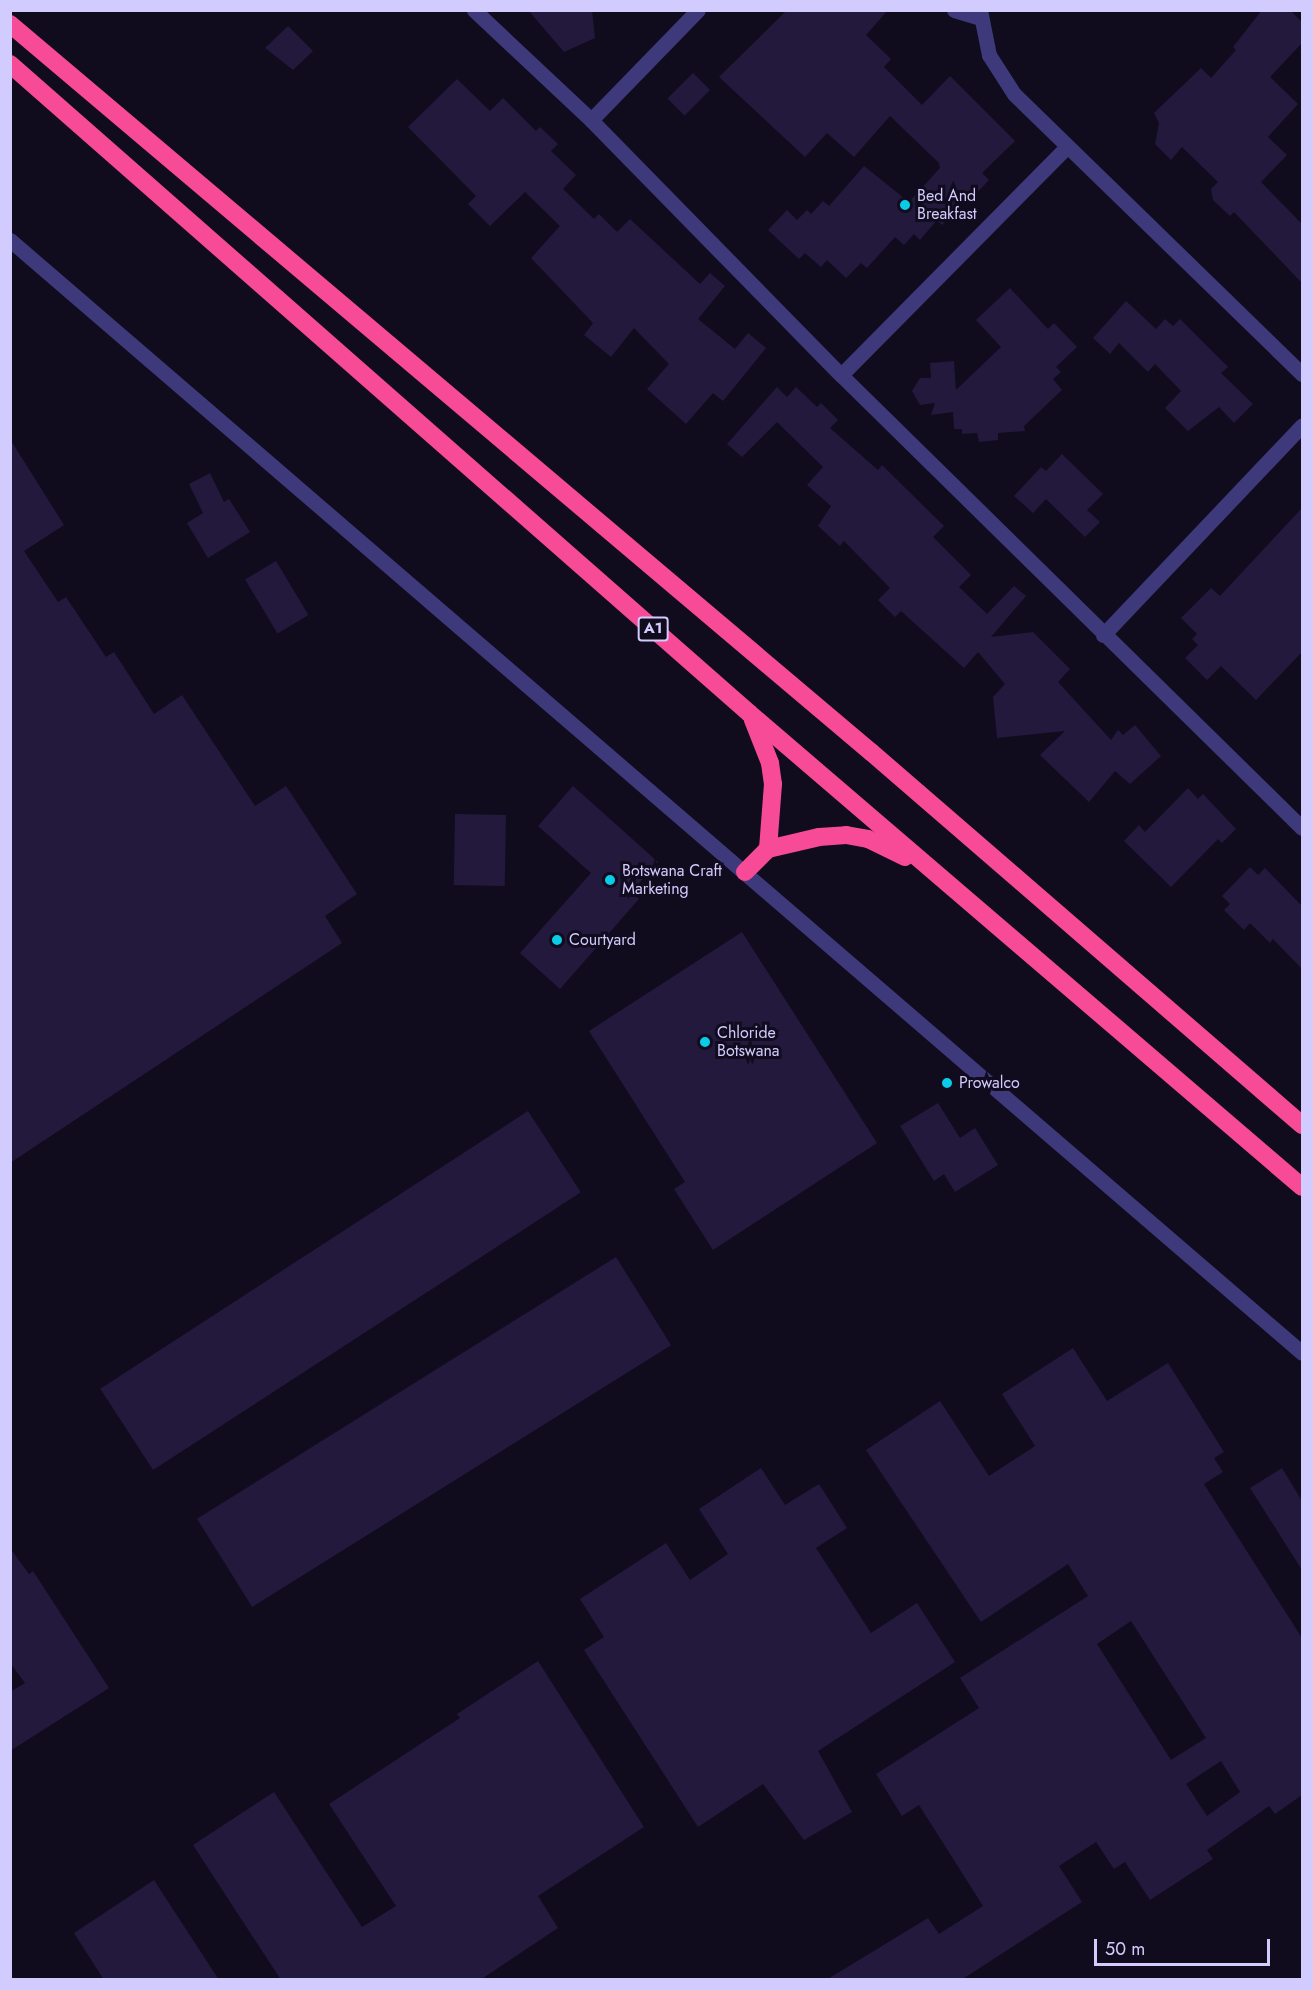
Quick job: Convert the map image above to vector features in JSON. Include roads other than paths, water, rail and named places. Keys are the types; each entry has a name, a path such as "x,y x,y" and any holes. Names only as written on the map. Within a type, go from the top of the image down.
{"highway":[{"path":"10,24 880,760 1302,1125"},
{"name":"A1","path":"10,64 749,713 1302,1187"},
{"path":"749,713 770,763 773,813 768,849"},
{"path":"745,872 768,849 819,837 868,839 897,852 951,888"}],"street":[{"path":"474,10 591,120 841,375 1103,635 1302,828"},
{"path":"591,120 698,10"},
{"path":"954,10 980,14 989,55 1014,94 1066,148 1302,374"},
{"path":"841,375 1066,148"},
{"path":"10,240 1302,1353"},
{"path":"1103,635 1302,425"}],"place":[{"name":"Bed And Breakfast","path":"905,205"},
{"name":"Botswana Craft Marketing","path":"610,880"},
{"name":"Courtyard","path":"557,940"},
{"name":"Chloride Botswana","path":"705,1042"},
{"name":"Prowalco","path":"947,1083"}]}
